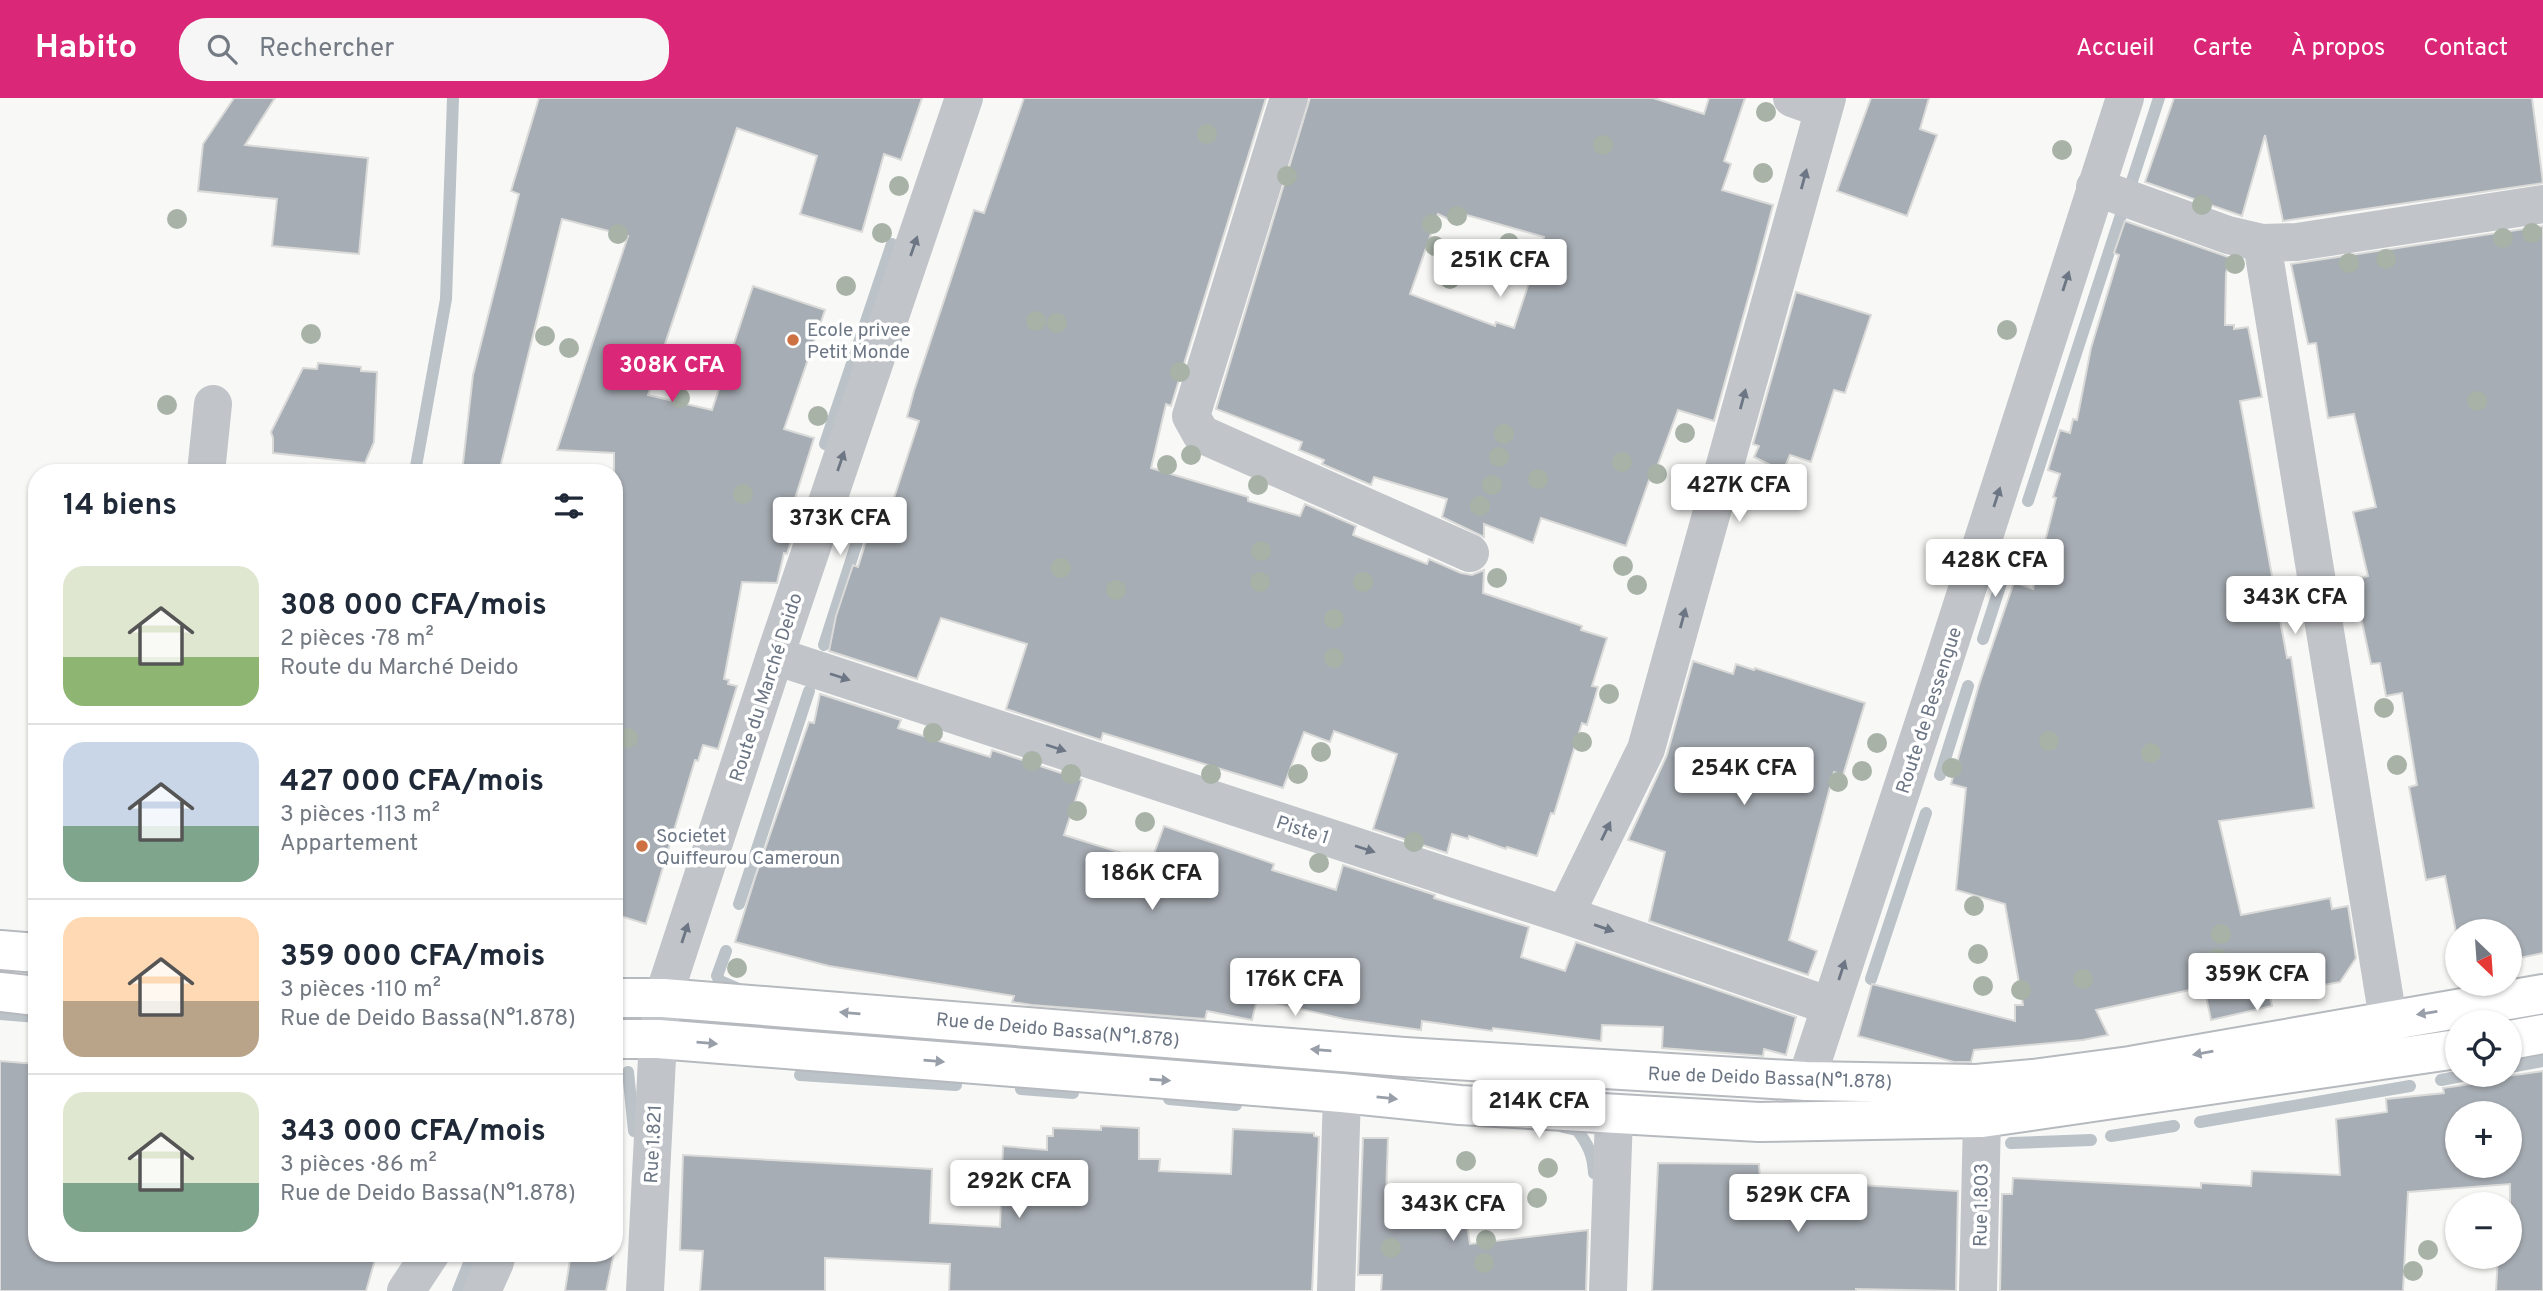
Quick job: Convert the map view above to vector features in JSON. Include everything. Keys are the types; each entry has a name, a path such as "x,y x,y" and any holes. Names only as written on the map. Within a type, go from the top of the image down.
{"main road":[{"path":"0,950 28,952"},
{"path":"0,992 28,995"},
{"name":"Rue de Deido Bassa(N°1.878)","path":"623,998 663,998 1404,1057 1806,1081 1976,1084 2143,1064 2543,994"},
{"path":"2522,1038 2543,1034"},
{"name":"Rue de Deido Bassa(N°1.878)","path":"623,1039 658,1038 1342,1093 1460,1105 1759,1122 1982,1118 2445,1050"}],"street":[{"name":"Route du Marché Deido","path":"663,998 775,656 964,98"},
{"path":"1289,98 1191,416 1201,434 1470,553"},
{"name":"Route de Bessengue","path":"1806,1081 2125,98"},
{"path":"1565,915 1646,749 1814,102"},
{"path":"2095,187 2228,235 2262,243 2297,242 2543,204"},
{"path":"2262,243 2388,1019"},
{"path":"207,464 214,404"},
{"name":"Piste 1","path":"775,656 1565,915 1830,1006"},
{"name":"Rue 1.821","path":"645,1291 658,1038 663,998"},
{"path":"1336,1291 1342,1093"},
{"path":"1608,1291 1614,1115"},
{"name":"Rue 1.803","path":"1978,1291 1982,1118"},
{"path":"406,1291 425,1262"},
{"path":"482,1291 495,1262"}],"building":[{"path":"234,98 275,98 245,145 368,158 359,254 272,246 277,199 198,191 203,144"},
{"path":"539,98 922,98 901,160 884,154 862,232 800,214 817,156 737,128 648,395 712,410 753,286 825,310 784,429 814,438 788,521 797,522 787,554 784,553 777,583 742,582 724,679 729,680 728,684 737,686 718,749 703,745 698,761 695,760 646,924 623,917 623,464 614,464 614,453 557,450 628,236 562,219 501,464 463,464 473,375 519,194 511,191"},
{"path":"1024,98 1266,98 1171,406 1166,404 1151,468 1248,497 1248,501 1300,516 1305,504 1356,526 1353,535 1427,564 1429,559 1472,575 1484,570 1483,593 1582,626 1581,630 1607,638 1592,686 1598,687 1587,725 1582,723 1554,814 1551,813 1537,856 1469,836 1468,839 1452,834 1447,853 1373,829 1397,754 1334,731 1330,742 1304,732 1283,788 1103,733 1101,740 1006,709 1027,644 941,618 917,679 829,651 836,616 853,565 858,567 869,531 882,535 919,421 907,417 914,391 974,210 984,213"},
{"path":"1310,98 1653,98 1704,114 1709,98 1745,98 1724,161 1731,164 1722,190 1773,205 1756,270 1714,421 1678,410 1657,467 1654,466 1626,546 1541,518 1533,543 1484,524 1484,537 1442,517 1447,499 1374,477 1371,485 1322,464 1324,460 1299,450 1302,442 1216,409","holes":["1456,212 1544,237 1514,328 1496,322 1495,326 1410,294 1438,214 1452,221"]},
{"path":"1871,98 1929,98 1920,129 1937,135 1907,216 1837,191"},
{"path":"2174,98 2532,98 2543,183 2283,221 2265,135 2242,216 2145,182"},
{"path":"2125,221 2231,258 2226,273 2225,325 2234,325 2234,329 2248,327 2262,397 2240,401 2287,658 2291,657 2314,808 2219,821 2241,915 2330,898 2332,909 2348,906 2356,958 2340,982 2270,995 2272,1006 2211,1020 2204,987 2096,1010 2108,1035 2083,1040 1974,1050 1971,1062 1954,1062 1858,1036 1872,984 2015,1021 2015,1005 2023,1005 2005,904 1956,890 1966,788 1951,784 1979,685 2014,582 2033,589 2060,474 2048,470 2060,430 2070,433 2073,419 2077,420 2091,348 2119,255 2114,253"},
{"path":"2543,226 2543,953 2522,957 2522,919 2453,919 2445,876 2426,880 2409,787 2417,785 2402,693 2386,696 2380,663 2371,664 2356,594 2355,579 2368,576 2353,512 2376,507 2354,414 2328,418 2316,343 2308,344 2291,264"},
{"path":"1796,292 1871,315 1845,393 1834,390 1811,462 1790,455 1783,471 1754,457 1759,446 1753,444"},
{"path":"318,363 361,367 361,371 377,372 374,442 365,463 273,453 271,432 303,368 317,369"},
{"path":"1693,661 1733,674 1736,664 1754,670 1755,668 1865,703 1843,775 1834,772 1789,940 1817,951 1808,975 1649,921 1665,852 1628,840 1667,755"},
{"path":"820,694 901,720 898,728 990,757 992,750 1082,780 1064,835 1151,862 1164,826 1274,864 1272,870 1336,890 1343,865 1435,895 1434,898 1529,927 1521,957 1565,971 1576,942 1796,1017 1786,1055 1764,1049 1763,1056 1662,1048 1663,1027 1602,1025 1601,1041 1493,1028 1492,1031 1422,1021 1421,1030 1344,1019 1257,999 1252,1020 1207,1011 1205,1019 1032,1005 1012,1002 1014,996 829,966 735,942 809,722 814,723"},
{"path":"0,1061 28,1063 28,1262 374,1262 366,1291 0,1291"},
{"path":"2543,1071 2543,1291 2496,1291 2497,1269 2522,1269 2522,1192 2510,1192 2510,1184 2408,1192 2403,1291 2000,1291 2002,1194 2012,1194 2013,1178 2201,1188 2201,1183 2251,1186 2252,1171 2340,1175 2336,1119 2387,1112 2386,1099 2444,1093 2443,1088 2522,1087 2522,1074"},
{"path":"1101,1126 1139,1128 1139,1159 1160,1159 1159,1171 1231,1174 1233,1129 1314,1133 1314,1136 1319,1137 1312,1291 949,1291 950,1264 825,1258 825,1291 700,1291 703,1251 680,1250 683,1155 932,1169 930,1223 1000,1227 1003,1146 1047,1150 1047,1136 1053,1136 1053,1128 1101,1130"},
{"path":"1363,1138 1388,1138 1386,1196 1454,1187 1461,1219 1466,1219 1470,1244 1588,1230 1586,1291 1381,1291 1382,1275 1358,1275"},
{"path":"1658,1163 1759,1164 1760,1179 1958,1191 1956,1291 1652,1291"},
{"path":"570,1262 612,1262 606,1291 565,1291"}],"waterway":[{"path":"416,464 446,299 453,98"},
{"path":"2028,501 2159,98"},
{"path":"825,444 892,244"},
{"path":"824,645 859,536"},
{"path":"1983,639 2002,580"},
{"path":"1940,775 1968,686"},
{"path":"739,904 809,691"},
{"path":"1871,979 1926,813"},
{"path":"726,951 717,976 720,981 741,990"},
{"path":"0,1014 28,1016"},
{"path":"2522,1065 2543,1061"},
{"path":"628,1072 634,1131"},
{"path":"800,1075 956,1085"},
{"path":"2441,1080 2445,1079"},
{"path":"2200,1122 2410,1086"},
{"path":"1021,1089 1073,1093"},
{"path":"1169,1099 1236,1105"},
{"path":"2111,1136 2174,1126"},
{"path":"1563,1127 1577,1130 1581,1135 1591,1155 1594,1173"},
{"path":"2011,1143 2091,1140"},
{"path":"458,1291 469,1262"}],"place":[{"name":"Ecole privee Petit Monde","path":"793,340"},
{"name":"Societet Quiffeurou Cameroun","path":"642,846"}]}
